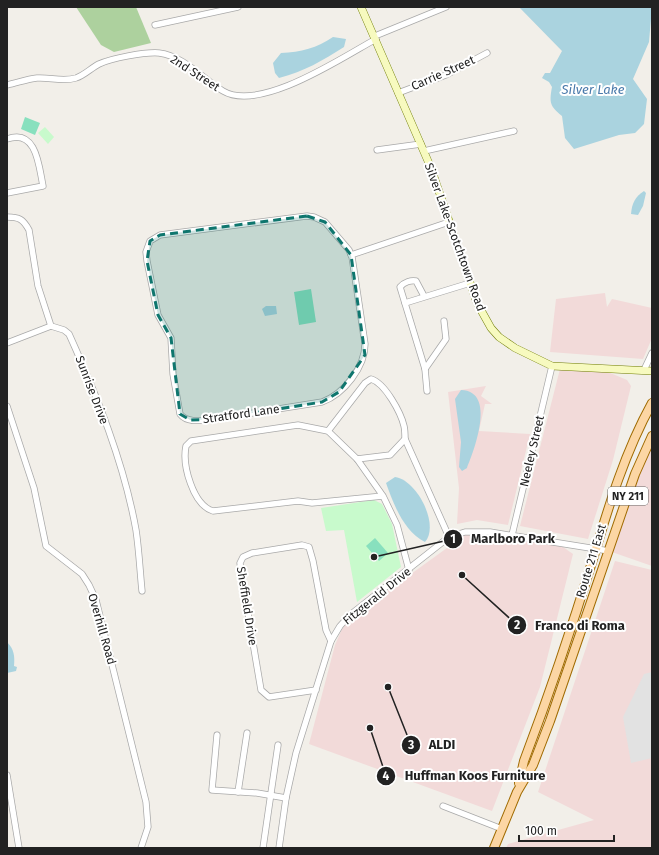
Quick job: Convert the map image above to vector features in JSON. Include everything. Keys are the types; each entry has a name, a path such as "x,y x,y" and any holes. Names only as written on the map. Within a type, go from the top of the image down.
{"main road":[{"name":"Route 211 East","path":"517,792 524,761 624,464 652,403"},
{"name":"Route 211 East","path":"494,848 517,792 533,765 550,721 635,474 652,436"}],"street":[{"path":"155,25 238,7"},
{"name":"Silver Lake-Scotchtown Road","path":"362,7 423,148 483,317 494,333 515,348 552,366 652,371"},
{"name":"2nd Street","path":"7,85 37,78 58,80 76,78 99,64 156,53 176,58 230,95 242,96 266,93 294,84 376,37 446,7"},
{"name":"Carrie Street","path":"398,93 446,75 487,53"},
{"path":"377,150 423,148 514,130"},
{"path":"7,139 20,138 29,142 35,148 43,186 7,192"},
{"name":"Stratford Lane","path":"307,216 314,217 325,222 335,232 351,255 364,330 365,355 358,368 339,392 331,399 322,402 214,419 190,420 180,414 173,374 171,338 158,315 147,261 146,252 150,241 160,235 307,216"},
{"path":"7,217 17,217 25,222 29,230 38,286 51,326 7,343"},
{"path":"351,255 449,222"},
{"path":"424,296 416,281 412,280 402,284 400,287 425,369 427,390"},
{"path":"405,303 470,283"},
{"path":"425,369 446,339 444,321"},
{"name":"Sunrise Drive","path":"51,326 64,330 69,334 108,433 131,506 136,531 142,591"},
{"path":"644,370 652,353"},
{"name":"Neeley Street","path":"512,535 552,366"},
{"path":"328,431 358,390 371,379 380,384 387,392 405,427 405,439 449,537"},
{"name":"Overhill Road","path":"7,406 34,488 46,546 82,574 96,600 146,802 148,827 141,848"},
{"path":"383,496 312,503 298,501 213,512 199,503 190,480 185,450 186,446 191,441 298,425 328,431 357,459 383,496 397,525 409,570"},
{"path":"357,459 390,455 405,439"},
{"name":"Fitzgerald Drive","path":"279,848 286,798 296,753 331,641 340,626 350,615 449,537 478,531 609,551"},
{"name":"Sheffield Drive","path":"316,690 268,697 261,690 241,572 240,563 243,557 252,553 302,545 309,547 326,630 331,641"},
{"path":"238,792 247,733"},
{"path":"217,734 212,790 271,795 286,798"},
{"path":"263,848 278,745"},
{"path":"7,775 19,848"},
{"path":"442,806 502,829"}],"highlighted area":[{"path":"307,216 325,222 351,255 365,355 339,392 322,402 215,419 190,420 180,414 171,338 158,315 147,261 150,241 160,235"}],"shaded area":[{"path":"605,293 607,307 612,299 652,308 652,338 643,359 550,352 556,299"},
{"path":"560,369 608,372 627,380 631,386 613,460 588,539 520,526"},
{"path":"486,386 481,396 492,404 485,404 479,431 530,434 508,525 477,520 457,524 459,488 448,392"},
{"path":"652,436 652,566 609,551"},
{"path":"469,532 496,534 563,547 573,554 540,687 492,811 309,744 335,645 342,629 353,616"},
{"path":"615,561 652,570 652,848 506,848 508,844 594,820 538,792"},
{"path":"652,672 652,758 631,763 623,717 644,674"}],"green space":[{"path":"76,7 136,7 151,43 114,52 101,45"},
{"path":"25,117 40,123 35,135 21,129"},
{"path":"45,127 54,137 48,144 38,133"},
{"path":"311,289 316,322 299,325 294,292"},
{"path":"374,500 382,504 392,524 401,567 357,602 344,530 326,531 321,508"},
{"path":"375,538 388,553 379,561 366,546"}],"water":[{"name":"Silver Lake","path":"519,7 652,7 649,42 633,79 647,99 644,124 635,133 619,135 574,149 565,138 562,116 551,104 552,87 549,82 542,78 545,73 550,73 562,51"},
{"path":"333,37 346,39 344,47 305,69 279,78 275,73 273,63 281,53 308,49"},
{"path":"644,191 646,193 643,206 638,215 631,214 634,201"},
{"path":"266,306 276,306 277,314 265,316 262,309"},
{"path":"461,390 472,393 478,400 481,411 478,436 474,449 467,468 462,471 459,467 461,442 455,399"},
{"path":"395,477 403,480 411,486 424,504 430,525 429,534 425,542 405,524 396,508 386,483"},
{"path":"7,642 14,653 14,666 17,667 16,671 7,673"}],"place":[{"name":"Marlboro Park","path":"374,557"},
{"name":"Franco di Roma","path":"462,575"},
{"name":"ALDI","path":"388,687"},
{"name":"Huffman Koos Furniture","path":"370,728"}]}
